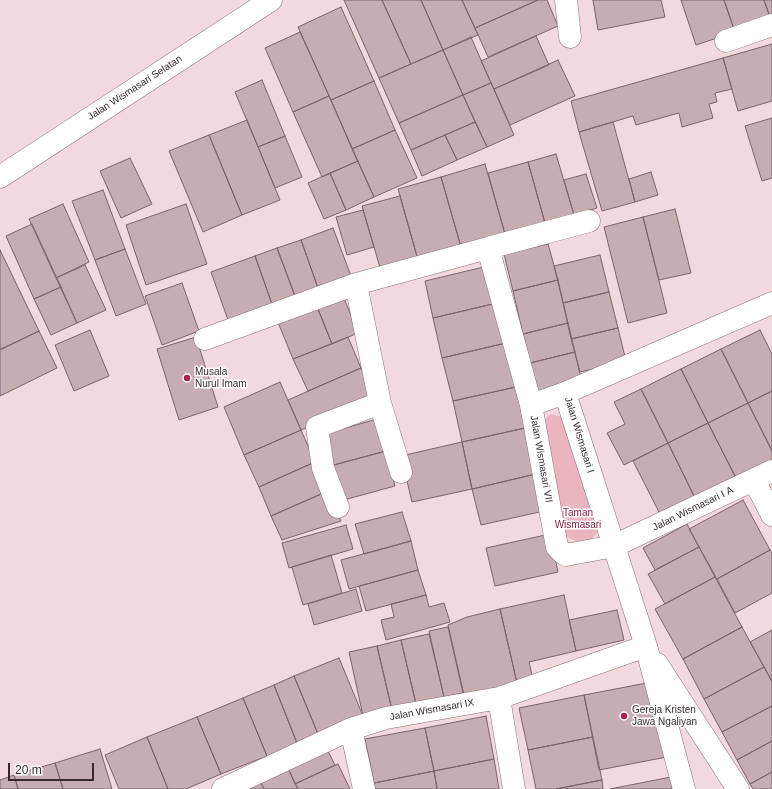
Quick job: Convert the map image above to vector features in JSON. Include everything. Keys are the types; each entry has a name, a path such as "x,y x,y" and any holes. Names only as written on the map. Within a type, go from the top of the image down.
{"street":[{"name":"Jalan Wismasari Selatan","path":"0,177 271,0"},
{"path":"566,0 570,37"},
{"path":"726,40 772,25"},
{"path":"205,339 356,284 589,221"},
{"name":"Jalan Wismasari VII","path":"488,248 531,405 557,547 563,554 566,555 614,546"},
{"path":"356,284 380,403 401,472"},
{"name":"Jalan Wismasari I","path":"646,646 566,393 772,302"},
{"name":"Jalan Wismasari VII","path":"531,405 566,393"},
{"path":"338,508 324,468 316,427 380,403"},
{"path":"763,475 772,515"},
{"name":"Jalan Wismasari I A","path":"614,546 763,475"},
{"path":"646,646 684,789"},
{"path":"646,646 738,789"},
{"name":"Jalan Wismasari IX","path":"223,789 351,729 386,718 499,698 646,646"},
{"path":"499,698 514,789"},
{"path":"351,729 364,789"}],"green space":[{"name":"Taman Wismasari","path":"550,414 567,418 600,530 586,545 564,536 539,427"}],"building":[{"path":"344,0 382,0 411,64 379,78"},
{"path":"382,0 421,0 443,50 411,64"},
{"path":"421,0 462,0 478,35 443,50"},
{"path":"462,0 538,0 475,28"},
{"path":"538,0 547,0 558,26 488,57 475,28"},
{"path":"593,0 661,0 665,17 598,30"},
{"path":"681,0 724,0 735,32 696,45"},
{"path":"724,0 764,0 771,20 735,32"},
{"path":"764,0 772,0 772,20 771,20"},
{"path":"341,7 374,81 331,100 298,27"},
{"path":"300,32 329,96 293,112 265,48"},
{"path":"536,36 549,65 494,89 481,61"},
{"path":"471,37 491,83 463,95 443,50"},
{"path":"772,44 772,101 738,111 723,58"},
{"path":"443,50 463,95 399,123 379,78"},
{"path":"723,58 732,89 715,93 717,102 709,104 713,118 682,127 679,113 636,125 633,116 579,132 571,101"},
{"path":"558,60 575,96 510,125 494,89"},
{"path":"262,80 285,136 258,147 235,92"},
{"path":"374,81 395,130 352,149 331,100"},
{"path":"491,83 514,135 487,147 463,95"},
{"path":"463,95 475,122 411,150 399,123"},
{"path":"329,96 358,161 322,177 293,112"},
{"path":"772,118 772,178 762,181 745,126"},
{"path":"247,120 280,200 242,215 209,135"},
{"path":"475,122 487,147 457,160 445,135"},
{"path":"613,122 635,202 602,211 579,132"},
{"path":"395,130 417,178 374,197 352,149"},
{"path":"209,135 242,215 203,232 169,151"},
{"path":"445,135 457,160 422,176 411,150"},
{"path":"285,136 302,177 275,188 258,147"},
{"path":"556,154 574,215 545,223 528,162"},
{"path":"130,158 152,204 121,218 100,171"},
{"path":"358,161 374,197 346,210 330,173"},
{"path":"528,162 545,223 505,234 488,173"},
{"path":"485,164 505,234 461,247 441,177"},
{"path":"651,172 658,195 635,202 629,179"},
{"path":"330,173 346,210 324,219 308,183"},
{"path":"586,174 597,208 574,215 564,180"},
{"path":"441,177 461,247 418,260 398,189"},
{"path":"103,190 125,249 95,260 72,201"},
{"path":"400,196 418,260 381,271 362,206"},
{"path":"63,204 89,262 56,278 29,219"},
{"path":"186,204 207,264 146,285 126,225"},
{"path":"675,209 691,273 659,280 643,217"},
{"path":"363,210 374,247 347,255 336,217"},
{"path":"643,217 667,313 628,323 604,227"},
{"path":"32,224 61,287 34,299 6,236"},
{"path":"333,228 351,276 318,288 301,240"},
{"path":"301,240 318,288 295,296 277,248"},
{"path":"548,244 558,280 513,291 504,254"},
{"path":"277,248 295,296 272,304 255,256"},
{"path":"125,249 146,304 116,316 95,260"},
{"path":"0,250 39,331 1,349 0,347"},
{"path":"600,255 609,292 563,303 554,266"},
{"path":"255,256 272,304 228,320 211,272"},
{"path":"85,265 106,310 77,323 56,278"},
{"path":"488,266 497,303 433,318 425,281"},
{"path":"558,280 568,323 523,334 513,291"},
{"path":"182,283 199,331 162,345 145,296"},
{"path":"61,287 77,323 51,335 34,299"},
{"path":"609,292 618,328 571,339 563,303"},
{"path":"342,293 358,333 332,344 316,304"},
{"path":"497,303 506,343 442,358 433,318"},
{"path":"316,304 332,344 293,359 277,320"},
{"path":"568,323 575,352 530,363 523,334"},
{"path":"618,328 626,361 580,372 571,339"},
{"path":"90,330 109,376 74,391 55,345"},
{"path":"760,330 772,354 772,391 748,403 721,349"},
{"path":"39,331 57,368 0,396 0,350"},
{"name":"Musala Nurul Imam","path":"196,337 218,407 179,420 157,349"},
{"path":"348,337 361,368 308,391 293,359"},
{"path":"506,343 516,387 453,401 442,358"},
{"path":"721,349 748,403 708,423 681,369"},
{"path":"575,352 582,383 538,393 530,363"},
{"path":"361,368 374,398 301,430 288,400"},
{"path":"681,369 708,423 668,443 641,389"},
{"path":"280,382 301,430 244,455 224,407"},
{"path":"516,387 525,428 462,442 453,401"},
{"path":"641,389 668,443 624,465 607,433 625,424 614,402"},
{"path":"772,391 772,451 748,403"},
{"path":"748,403 772,451 772,460 736,478 708,423"},
{"path":"377,419 386,451 330,466 321,435"},
{"path":"708,423 736,478 695,498 668,443"},
{"path":"525,428 536,474 472,489 462,442"},
{"path":"301,430 315,462 259,487 244,455"},
{"path":"462,442 472,489 412,502 401,456"},
{"path":"668,443 695,498 661,516 633,461"},
{"path":"386,451 395,486 340,501 330,466"},
{"path":"315,462 328,491 271,516 259,487"},
{"path":"536,474 544,511 481,525 472,489"},
{"path":"328,491 341,521 282,540 271,516"},
{"path":"743,500 770,550 717,579 689,529"},
{"path":"402,512 411,541 364,554 355,524"},
{"path":"687,524 699,547 655,570 643,548"},
{"path":"346,525 353,549 289,568 282,543"},
{"path":"550,534 558,572 495,586 486,548"},
{"path":"411,541 418,570 349,589 341,560"},
{"path":"699,547 715,577 665,604 648,574"},
{"path":"770,550 772,553 772,593 735,613 717,579"},
{"path":"331,555 342,593 303,605 292,567"},
{"path":"418,570 426,595 366,611 359,586"},
{"path":"715,577 742,627 683,659 655,609"},
{"path":"356,589 362,611 314,625 308,604"},
{"path":"426,595 429,607 444,603 450,622 386,640 381,620 394,617 391,604"},
{"path":"564,595 576,651 529,662 533,679 517,683 500,609"},
{"path":"500,609 517,683 464,695 448,625 467,617"},
{"path":"617,610 624,640 576,651 569,620"},
{"path":"448,627 463,693 444,697 429,631"},
{"path":"742,627 764,667 704,699 683,659"},
{"path":"772,630 772,681 750,642"},
{"path":"429,634 444,697 416,704 401,640"},
{"path":"401,640 416,704 392,710 377,646"},
{"path":"377,646 392,710 363,716 349,652"},
{"path":"339,658 363,716 318,734 294,676"},
{"path":"764,667 772,682 772,706 722,732 704,699"},
{"path":"294,676 318,734 297,743 274,685"},
{"name":"Gereja Kristen Jawa Ngaliyan","path":"652,682 667,757 599,770 584,695"},
{"path":"274,685 297,743 267,756 243,698"},
{"path":"584,695 593,737 528,750 519,708"},
{"path":"243,698 267,756 221,774 197,717"},
{"path":"772,706 772,741 737,760 722,732"},
{"path":"486,716 494,759 434,771 425,728"},
{"path":"197,717 221,774 186,789 168,789 147,737"},
{"path":"425,728 434,771 374,783 365,739"},
{"path":"147,737 168,789 119,789 105,755"},
{"path":"593,737 602,780 556,789 536,789 528,750"},
{"path":"772,741 772,772 750,784 737,760"},
{"path":"326,747 335,765 295,784 287,766"},
{"path":"100,749 112,789 63,789 55,763"},
{"path":"494,759 499,789 437,789 434,771"},
{"path":"55,763 63,789 18,789 14,775"},
{"path":"338,764 350,789 298,789 295,784"},
{"path":"287,766 298,789 264,789 259,779"},
{"path":"434,771 437,789 375,789 374,783"},
{"path":"772,772 772,789 753,789 750,784"},
{"path":"14,775 18,789 0,789 0,780"},
{"path":"671,777 674,789 610,789"},
{"path":"259,779 264,789 237,789"},
{"path":"602,780 603,789 556,789"}],"place":[{"name":"Musala Nurul Imam","path":"187,378"},
{"name":"Gereja Kristen Jawa Ngaliyan","path":"624,716"}]}
